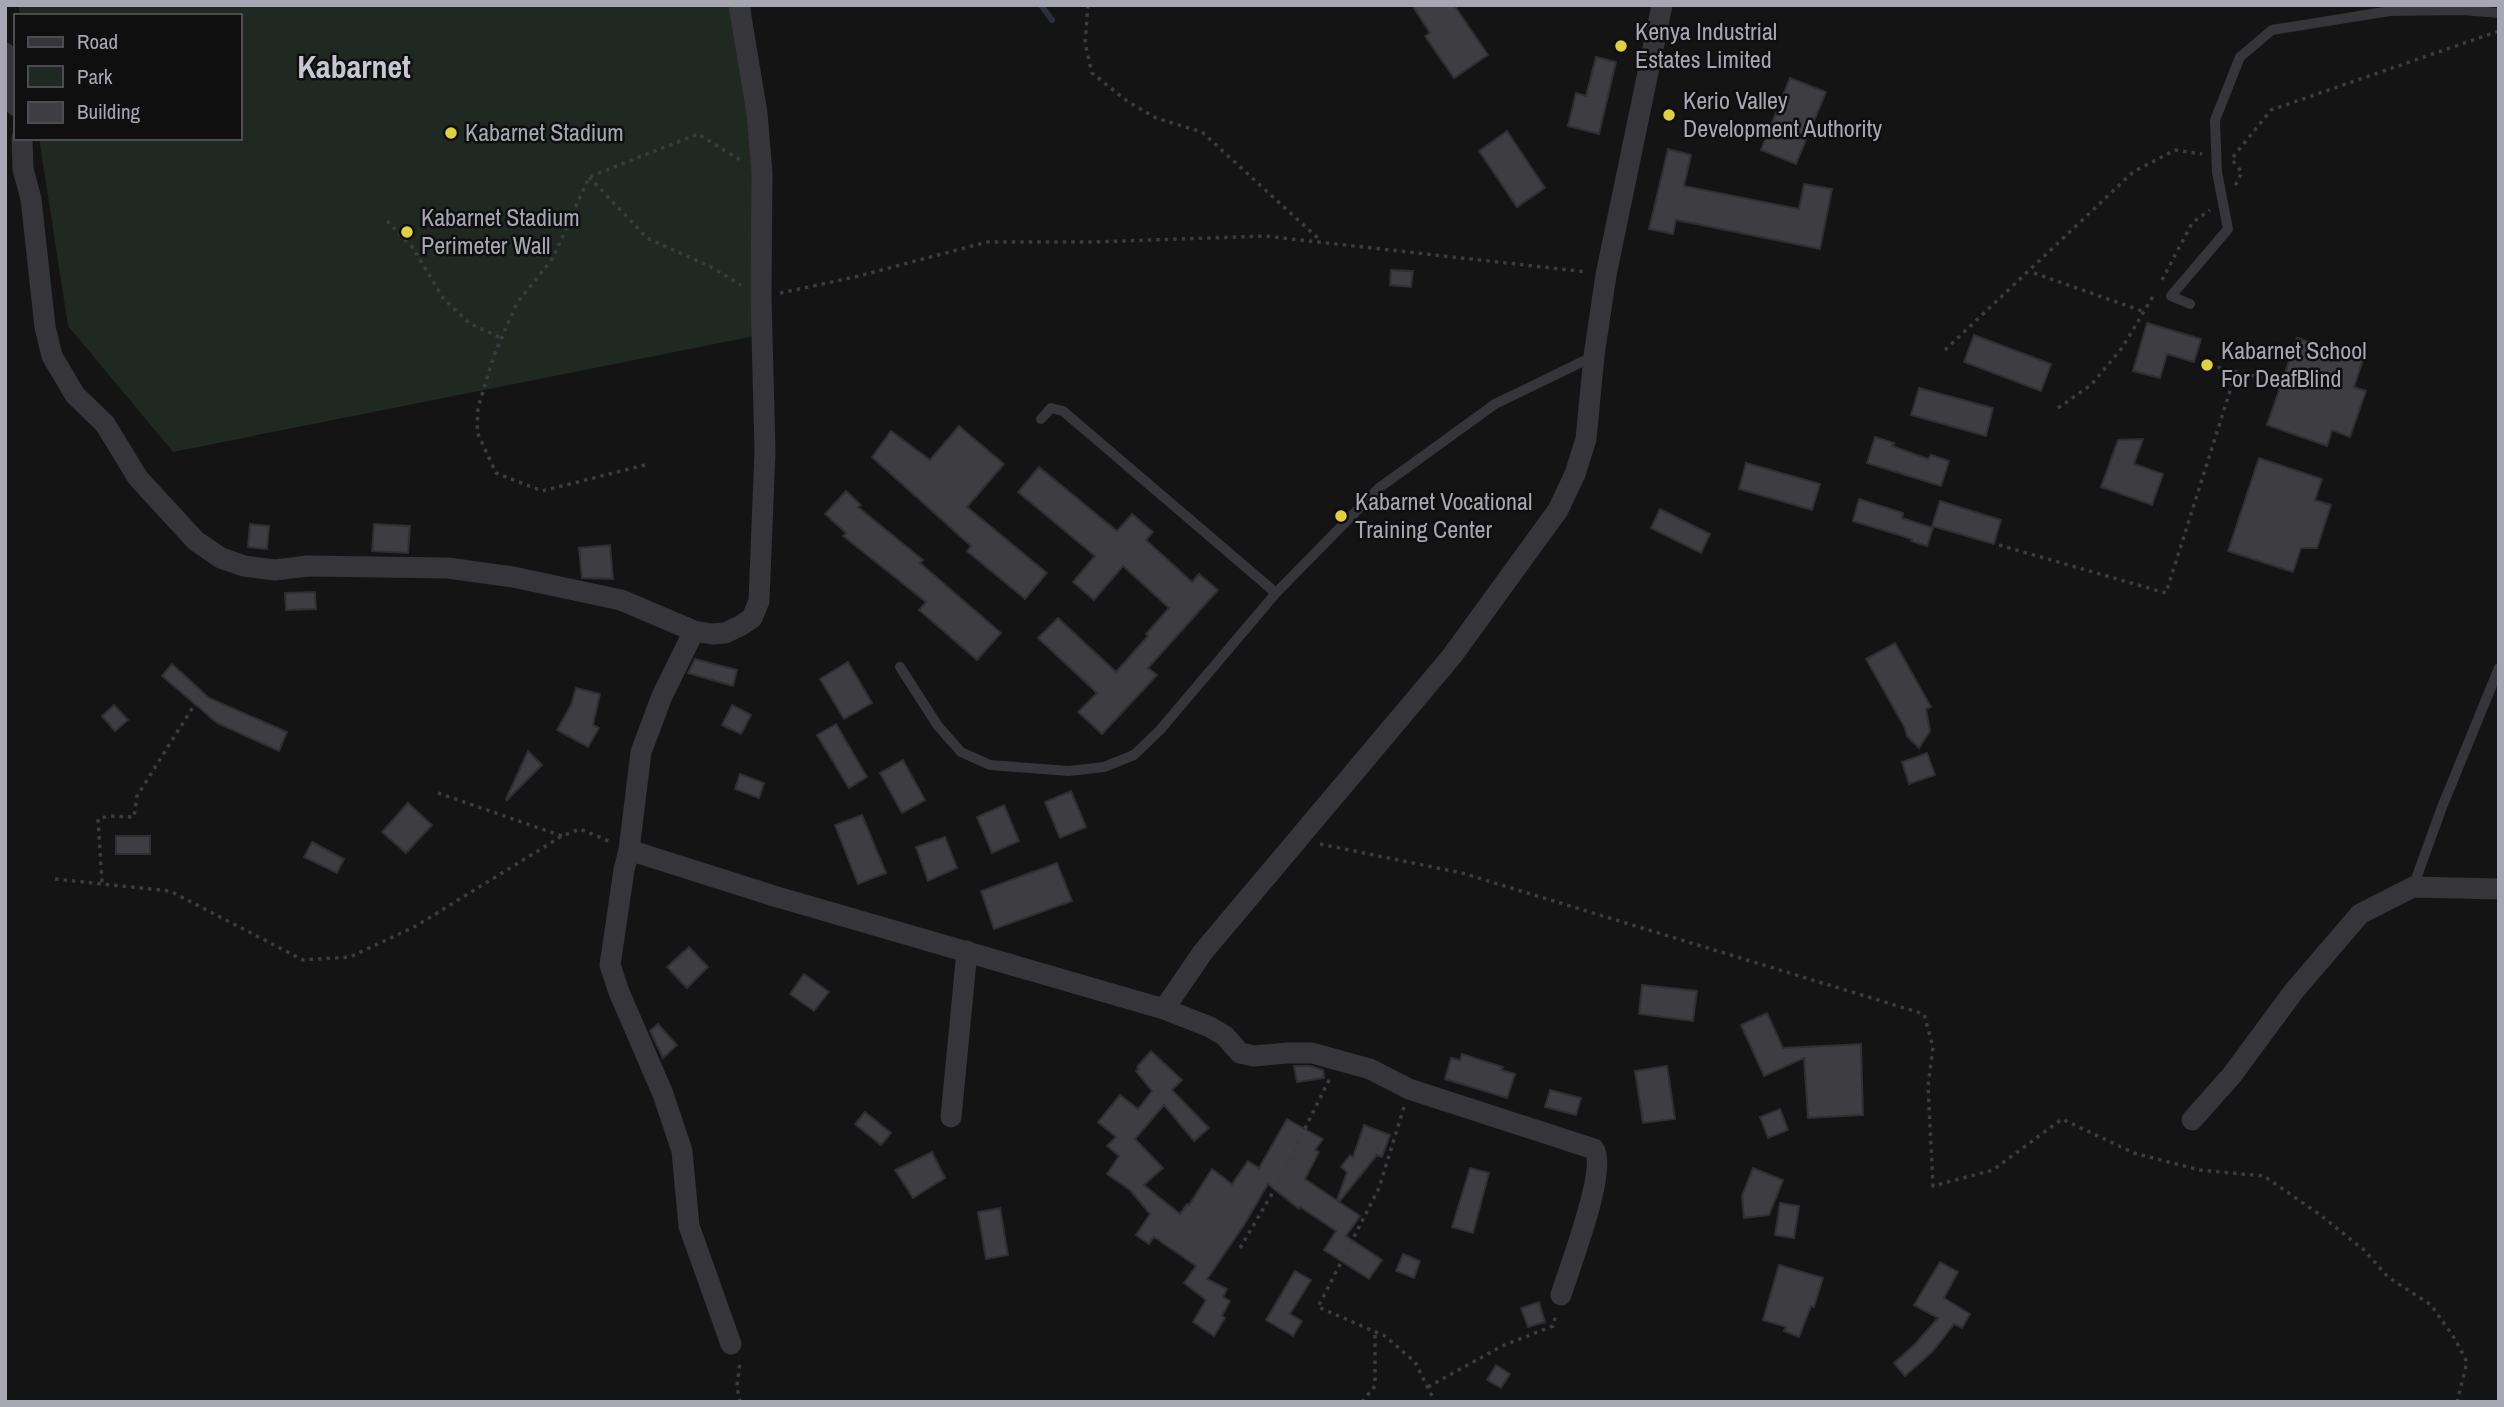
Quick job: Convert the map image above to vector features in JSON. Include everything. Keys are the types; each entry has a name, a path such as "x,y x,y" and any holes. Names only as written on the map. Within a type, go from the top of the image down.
{"street":[{"path":"22,140 23,169 31,200 45,327 52,356 75,395 105,424 138,478 195,541 220,558 244,566 275,570 308,566 449,568 513,577 621,600 695,631 725,633 752,618 759,601 765,451 761,297 762,173 758,113 739,5"},
{"path":"1164,1009 1203,953 1452,656 1558,510 1575,474 1586,439 1594,356 1606,275 1661,5"},
{"path":"5,53 14,96"},
{"path":"695,631 662,696 641,752 629,850 610,965 663,1094 682,1151 690,1226 731,1344"},
{"path":"629,850 1164,1009 1210,1027 1225,1036 1240,1053 1254,1056 1312,1053 1370,1069 1409,1088 1594,1149 1598,1164 1594,1190 1561,1295"},
{"path":"2192,1120 2232,1075 2294,991 2360,914 2413,887 2499,889"},
{"path":"951,1117 967,951"}],"lane":[{"path":"2190,304 2171,296 2228,229 2217,172 2215,120 2241,57 2272,30 2390,11 2463,10 2499,13"},
{"path":"900,667 938,726 961,752 990,765 1069,771 1104,767 1134,755 1160,730 1276,593 1379,488 1495,404 1594,356"},
{"path":"1041,419 1051,408 1062,411 1276,593"},
{"path":"2413,887 2442,807 2499,668"}],"path":[{"path":"1087,5 1085,43 1092,72 1127,101 1156,118 1202,132 1322,242"},
{"path":"2231,158 2271,110 2499,31"},
{"path":"645,465 542,491 496,473 477,432 478,408 501,338 517,303 553,258 589,177 698,134 762,173"},
{"path":"1945,350 2133,172 2175,150 2209,155"},
{"path":"589,177 647,238 711,267 761,297 855,277 987,242 1094,242 1265,236 1606,275"},
{"path":"387,221 413,248 443,298 468,323 501,338"},
{"path":"2034,273 2145,312"},
{"path":"2201,363 2282,383"},
{"path":"1999,545 2166,593 2236,372"},
{"path":"102,882 98,819 108,816 134,817 136,796 203,691"},
{"path":"438,793 562,835"},
{"path":"55,879 170,891 303,960 350,957 416,926 562,835 580,830 629,850"},
{"path":"1298,840 1462,873 1924,1014 1933,1047 1928,1086 1933,1186 1993,1170 2062,1119 2134,1153 2200,1170 2264,1175 2346,1235 2364,1250 2388,1277 2431,1304 2467,1362 2457,1402"},
{"path":"1240,1248 1276,1187 1340,1061"},
{"path":"1409,1088 1379,1188 1318,1307 1385,1336 1415,1362 1435,1402"},
{"path":"1428,1387 1503,1346 1553,1326 1561,1295"},
{"path":"1362,1402 1374,1386 1377,1355 1375,1332"},
{"path":"731,1344 740,1361 737,1385 740,1402"}],"green space":[{"name":"Kabarnet Stadium Perimeter Wall","path":"18,5 751,5 765,334 173,452 68,326 39,140 242,140 242,14 20,14"}],"building":[{"path":"1412,5 1454,5 1488,55 1454,78 1425,36 1430,33"},
{"path":"1596,57 1616,62 1599,134 1568,126 1576,93 1586,96"},
{"path":"1790,78 1826,92 1796,164 1761,150"},
{"path":"1507,131 1545,188 1517,207 1479,151"},
{"path":"1668,149 1691,155 1684,186 1799,209 1804,184 1832,189 1820,249 1676,220 1673,234 1649,229"},
{"path":"1391,270 1413,271 1411,287 1390,285"},
{"path":"2147,323 2201,339 2194,362 2167,354 2160,378 2133,371"},
{"path":"1974,335 2051,364 2041,391 1964,362"},
{"path":"2297,338 2363,360 2354,387 2366,391 2350,437 2332,430 2327,446 2267,425"},
{"path":"1919,388 1993,408 1986,436 1911,415"},
{"path":"959,426 1004,464 967,507 1047,573 1025,599 967,551 971,546 872,457 891,431 930,460"},
{"path":"1875,437 1928,459 1931,455 1949,461 1941,486 1867,463"},
{"path":"2143,439 2134,464 2163,474 2152,505 2101,487 2118,440"},
{"path":"2259,458 2322,479 2315,500 2331,505 2317,548 2301,548 2293,572 2228,551"},
{"path":"1746,463 1820,484 1812,510 1739,489"},
{"path":"1039,467 1117,531 1132,514 1153,532 1146,540 1192,582 1199,574 1218,590 1148,668 1157,675 1102,734 1078,712 1097,693 1038,638 1058,618 1116,672 1169,608 1123,566 1094,600 1073,582 1095,556 1018,492"},
{"path":"846,491 861,505 858,507 923,560 920,563 1001,633 977,660 919,610 926,602 843,536 846,533 825,514"},
{"path":"1859,499 1903,513 1902,518 1933,528 1927,546 1853,521"},
{"path":"1940,501 2001,520 1994,544 1932,526"},
{"path":"1660,509 1710,534 1701,553 1651,528"},
{"path":"250,524 269,526 267,549 248,547"},
{"path":"374,524 410,526 408,553 372,551"},
{"path":"610,545 613,579 582,578 579,548"},
{"path":"315,592 316,609 286,610 285,593"},
{"path":"1895,643 1931,707 1926,709 1930,731 1919,748 1907,736 1866,659"},
{"path":"695,659 737,670 733,686 688,673"},
{"path":"848,662 872,703 844,719 820,679"},
{"path":"172,664 209,698 287,732 279,751 217,723 162,676"},
{"path":"576,688 600,694 593,725 599,728 588,747 557,730 571,705"},
{"path":"114,705 128,720 115,731 102,716"},
{"path":"732,705 751,715 741,734 722,725"},
{"path":"836,724 867,777 849,788 817,735"},
{"path":"528,751 542,765 507,800 506,799"},
{"path":"1927,753 1935,775 1909,784 1902,762"},
{"path":"903,760 925,800 902,813 880,773"},
{"path":"740,774 764,783 759,798 735,789"},
{"path":"1071,791 1086,827 1060,838 1045,802"},
{"path":"408,803 432,825 406,853 382,832"},
{"path":"1004,805 1019,841 992,853 977,817"},
{"path":"862,815 886,873 858,884 835,825"},
{"path":"116,836 150,836 150,854 116,854"},
{"path":"945,837 957,868 928,881 916,847"},
{"path":"312,842 344,859 337,873 304,857"},
{"path":"1057,863 1072,901 994,929 981,891"},
{"path":"689,947 708,967 687,988 667,967"},
{"path":"804,974 829,992 814,1011 790,994"},
{"path":"1642,985 1697,991 1693,1021 1639,1014"},
{"path":"1767,1013 1783,1048 1861,1044 1863,1115 1808,1118 1804,1058 1764,1076 1741,1025"},
{"path":"658,1024 677,1045 663,1058 650,1031"},
{"path":"1151,1051 1182,1080 1172,1090 1209,1128 1194,1141 1164,1105 1135,1139 1163,1168 1144,1185 1180,1214 1187,1204 1189,1205 1212,1169 1232,1184 1248,1161 1259,1168 1287,1119 1323,1139 1315,1150 1319,1152 1305,1179 1360,1216 1346,1236 1382,1260 1369,1279 1324,1250 1336,1231 1300,1207 1299,1209 1268,1184 1207,1279 1227,1289 1223,1297 1230,1301 1222,1316 1225,1318 1214,1336 1193,1322 1206,1300 1184,1283 1196,1266 1154,1237 1149,1244 1136,1235 1150,1214 1130,1190 1107,1174 1119,1156 1107,1146 1116,1137 1098,1122 1120,1095 1138,1109 1152,1091 1136,1071"},
{"path":"1462,1054 1503,1067 1501,1070 1515,1074 1507,1098 1445,1079 1451,1058 1460,1060"},
{"path":"1294,1066 1310,1066 1323,1070 1324,1078 1297,1082"},
{"path":"1667,1066 1675,1119 1643,1123 1635,1071"},
{"path":"1550,1090 1581,1098 1576,1115 1545,1107"},
{"path":"1780,1109 1788,1130 1768,1138 1760,1117"},
{"path":"865,1112 891,1133 881,1145 855,1124"},
{"path":"1364,1125 1390,1135 1382,1157 1377,1155 1339,1202 1337,1200 1347,1172 1341,1167 1350,1155 1353,1157"},
{"path":"932,1152 945,1178 913,1198 895,1170"},
{"path":"1470,1168 1489,1173 1473,1233 1452,1227"},
{"path":"1753,1168 1783,1180 1769,1215 1744,1218 1742,1196"},
{"path":"1780,1203 1799,1206 1794,1238 1775,1235"},
{"path":"1000,1208 1008,1255 986,1259 978,1212"},
{"path":"1403,1254 1420,1261 1414,1278 1396,1271"},
{"path":"1940,1262 1958,1272 1944,1298 1970,1314 1962,1328 1954,1324 1933,1351 1905,1376 1894,1363 1938,1318 1914,1305"},
{"path":"1779,1265 1823,1278 1814,1307 1811,1306 1799,1337 1784,1331 1786,1327 1763,1320"},
{"path":"1295,1271 1311,1280 1290,1314 1302,1321 1293,1336 1266,1320"},
{"path":"1539,1302 1545,1322 1528,1327 1521,1308"},
{"path":"1496,1365 1510,1374 1501,1388 1487,1380"}],"waterway":[{"path":"1041,5 1052,20"}],"place":[{"name":"Kenya Industrial Estates Limited","path":"1621,46"},
{"name":"Kerio Valley Development Authority","path":"1669,115"},
{"name":"Kabarnet Stadium","path":"451,133"},
{"name":"Kabarnet Stadium Perimeter Wall","path":"407,232"},
{"name":"Kabarnet School For DeafBlind","path":"2207,365"},
{"name":"Kabarnet Vocational Training Center","path":"1341,516"}],"district":[{"name":"Kabarnet","path":"354,67"}]}
